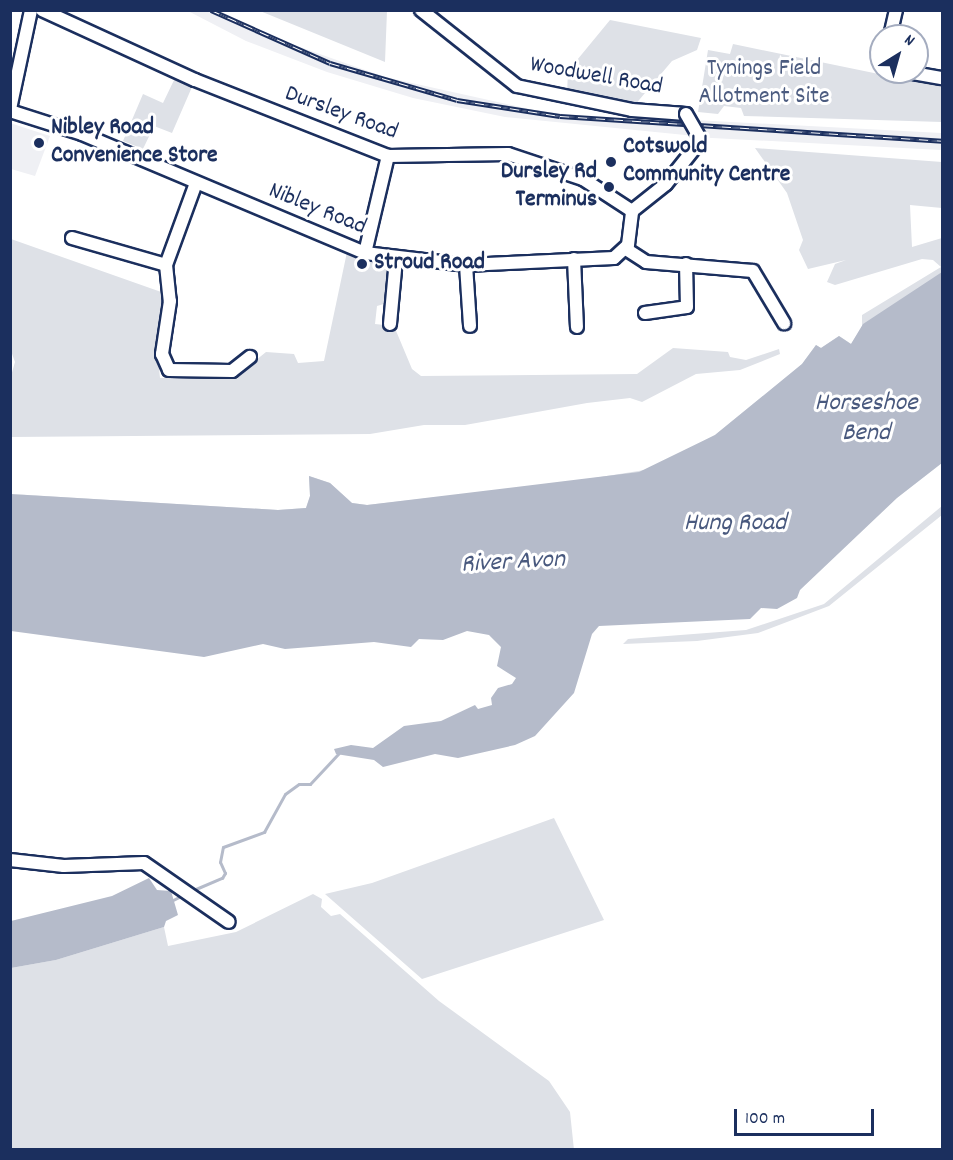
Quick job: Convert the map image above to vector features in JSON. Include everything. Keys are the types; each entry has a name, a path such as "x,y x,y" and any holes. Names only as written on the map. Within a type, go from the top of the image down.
{"street":[{"path":"10,110 31,10"},
{"name":"Dursley Road","path":"42,10 205,84 388,156 508,154 583,179 632,211"},
{"name":"Woodwell Road","path":"421,10 517,86 632,110 686,114 701,140 666,184 632,211"},
{"name":"Nibley Road","path":"10,110 82,134 365,253 396,259 466,265 614,258 626,249"},
{"path":"365,253 388,156"},
{"path":"196,183 166,265 170,301 162,354 169,370 232,371 250,357"},
{"path":"632,211 626,249 646,262 720,265 753,271 784,323"},
{"path":"72,238 166,265"},
{"path":"390,324 396,259"},
{"path":"574,260 577,327"},
{"path":"645,313 687,307 686,264"},
{"path":"466,265 470,326"},
{"path":"765,316 777,310"},
{"path":"10,860 64,866 144,863 197,902 229,922"}],"shaded area":[{"path":"188,11 220,11 280,40 385,77 534,110 594,118 686,122 695,136 505,117 413,98 327,72 246,41"},
{"path":"694,120 942,133 941,150 693,137"},
{"path":"10,123 50,136 35,176 11,169"}],"green space":[{"path":"260,11 387,11 385,62"},
{"path":"610,20 701,38 697,50 672,61 634,106 567,94 568,71"},
{"name":"Tynings Field Allotment Site","path":"733,44 869,72 869,84 927,84 942,87 942,122 744,116 741,108 724,106 718,114 698,112 708,50 730,54"},
{"path":"175,78 192,87 172,133 154,126 143,149 123,141 143,94 163,103"},
{"path":"755,148 942,162 942,208 910,205 912,247 942,238 942,313 661,545 10,494 278,510 306,508 310,496 309,476 330,483 352,503 367,505 556,484 651,469 715,435 802,364 816,345 821,348 839,336 851,344 862,327 862,315 941,267 933,260 922,259 835,285 827,282 835,264 846,260 808,269 799,250 803,240 787,193"},
{"path":"11,239 164,293 157,349 160,378 235,377 266,352 294,354 298,363 324,361 347,252 381,262 391,272 387,303 377,306 375,324 394,326 412,369 421,376 637,374 673,348 728,352 730,357 746,360 779,349 780,354 740,370 696,374 642,402 630,398 587,403 465,425 424,425 370,434 11,437 11,376 15,362 11,351"},
{"path":"942,506 942,515 829,606 758,633 697,641 623,644 628,639 746,630 824,604"},
{"path":"554,818 604,920 422,979 325,894 372,883"},
{"path":"313,894 322,899 321,907 331,916 340,914 439,1001 549,1081 570,1112 574,1150 11,1150 11,968 56,960 164,927 168,946 236,932"}],"water":[{"name":"Hung Road","path":"942,272 942,463 897,498 800,590 797,598 777,609 761,608 750,619 599,626 592,634 574,693 535,736 515,745 458,758 435,754 383,767 374,760 336,754 334,749 351,745 373,748 404,726 441,721 475,705 478,709 492,705 491,698 498,688 512,684 516,678 497,666 501,647 489,635 467,631 443,640 419,639 411,647 374,642 285,649 263,644 204,657 11,631 11,494 278,510 306,508 310,496 309,476 330,483 352,503 367,505 639,472 715,435 802,364 816,345 821,348 839,336 851,344 863,324"},
{"path":"149,878 157,890 171,891 178,915 166,921 164,927 56,960 11,968 11,921 112,896"}],"waterway":[{"path":"191,891 222,878 225,873 220,862 223,847 264,832 285,794 299,784 310,784 339,753"},
{"path":"173,900 185,894"}],"railway":[{"path":"211,10 330,63 457,100 560,116 942,141"}],"place":[{"name":"Nibley Road Convenience Store","path":"39,143"},
{"name":"Cotswold Community Centre","path":"611,162"},
{"name":"Dursley Rd Terminus","path":"609,187"},
{"name":"Stroud Road","path":"362,264"}],"water label":[{"name":"Horseshoe Bend","path":"866,418"},
{"name":"River Avon","path":"513,563"}]}
